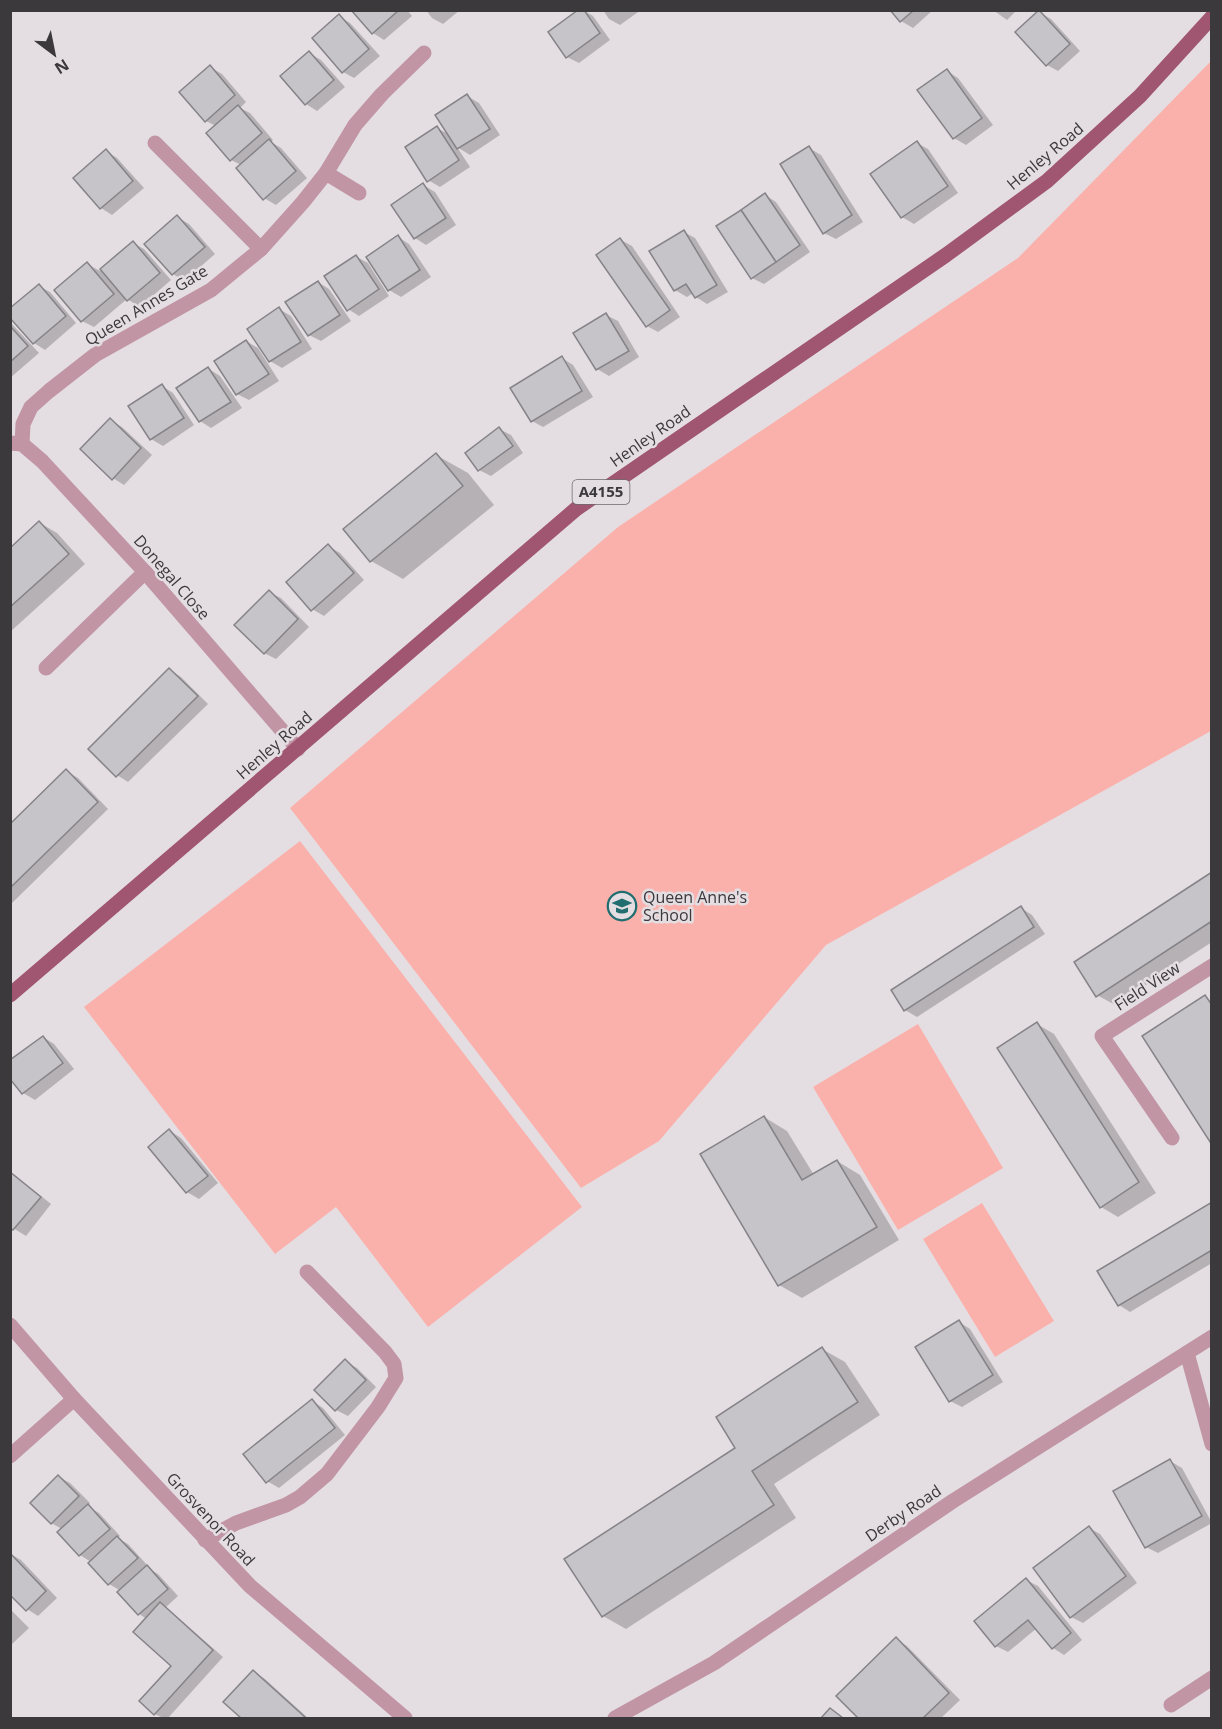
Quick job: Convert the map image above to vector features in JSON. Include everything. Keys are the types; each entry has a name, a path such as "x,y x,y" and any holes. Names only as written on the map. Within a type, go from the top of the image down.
{"main road":[{"name":"Henley Road","path":"10,994 576,509 946,255 1047,181 1140,96 1212,17"}],"street":[{"name":"Queen Annes Gate","path":"16,444 31,407 49,391 95,356 211,290 261,249 326,173 355,125 382,94 424,53"},
{"path":"155,143 261,249"},
{"path":"326,173 359,193"},
{"name":"Donegal Close","path":"16,444 42,461 145,572 298,749"},
{"path":"46,668 145,572"},
{"name":"Field View","path":"1173,1138 1102,1036 1212,966"},
{"path":"205,1540 236,1523 286,1505 312,1487 347,1451 384,1400 396,1378 394,1364 385,1352 307,1272"},
{"name":"Grosvenor Road","path":"10,1324 74,1399 250,1586 405,1719"},
{"name":"Derby Road","path":"615,1719 714,1663 991,1476 1212,1336"},
{"path":"1187,1353 1212,1444"},
{"path":"10,1456 74,1399"},
{"path":"1171,1705 1212,1678"}],"shaded area":[{"path":"1211,61 1211,731 826,945 659,1141 581,1188 290,808 618,527 1018,258"},
{"path":"300,841 582,1207 428,1327 336,1207 275,1254 84,1007"},
{"path":"918,1024 1003,1168 898,1230 813,1087"},
{"path":"982,1203 1054,1321 995,1357 923,1239"}],"building":[{"path":"351,10 399,10 372,34"},
{"path":"578,10 584,10 600,33 566,58 548,32"},
{"path":"890,10 914,10 900,22"},
{"path":"1039,10 1070,44 1046,66 1015,32"},
{"path":"339,14 369,49 342,73 312,38"},
{"path":"309,51 334,80 305,105 280,76"},
{"path":"210,65 235,95 205,122 179,92"},
{"path":"947,69 982,118 953,139 917,90"},
{"path":"467,94 490,129 457,149 435,115"},
{"path":"238,105 262,133 230,161 206,133"},
{"path":"437,126 459,160 427,182 405,147"},
{"path":"269,139 296,171 263,200 236,168"},
{"path":"917,141 948,186 901,218 870,174"},
{"path":"809,146 852,215 823,234 780,164"},
{"path":"106,149 133,181 100,209 73,178"},
{"path":"423,183 446,218 414,239 391,205"},
{"path":"765,193 800,245 776,262 741,210"},
{"path":"741,210 776,262 751,279 716,226"},
{"path":"177,215 205,247 172,275 144,244"},
{"path":"684,230 717,285 695,298 686,284 674,291 649,251"},
{"path":"398,235 420,270 388,291 366,257"},
{"path":"620,238 670,310 646,327 596,255"},
{"path":"133,241 160,273 127,301 100,269"},
{"path":"356,255 379,289 347,311 324,276"},
{"path":"87,262 114,294 81,322 54,290"},
{"path":"318,281 340,315 308,336 285,302"},
{"path":"39,284 66,316 33,344 10,318 10,308"},
{"path":"279,307 301,342 269,362 247,329"},
{"path":"606,313 629,351 596,370 573,333"},
{"path":"10,326 28,346 10,362"},
{"path":"246,340 269,374 236,395 214,361"},
{"path":"562,356 582,391 531,422 510,388"},
{"path":"208,367 231,402 199,422 176,388"},
{"path":"162,384 184,418 150,440 128,406"},
{"path":"110,418 141,448 112,480 80,449"},
{"path":"499,427 513,446 478,471 465,453"},
{"path":"436,453 463,486 370,562 343,529"},
{"path":"39,521 69,554 10,607 10,548"},
{"path":"328,544 354,573 311,611 286,582"},
{"path":"269,590 298,619 264,654 234,625"},
{"path":"169,668 198,696 116,777 88,749"},
{"path":"66,769 98,802 10,888 10,824"},
{"path":"1212,872 1212,921 1096,997 1074,962"},
{"path":"1021,906 1034,927 904,1011 891,990"},
{"path":"1205,995 1212,1005 1212,1145 1142,1036"},
{"path":"1037,1022 1139,1182 1100,1208 997,1048"},
{"path":"43,1036 63,1063 22,1094 10,1079 10,1060"},
{"path":"764,1116 802,1180 837,1160 877,1227 778,1286 700,1154"},
{"path":"169,1129 208,1176 186,1193 148,1147"},
{"path":"10,1172 41,1197 13,1230 10,1228"},
{"path":"1212,1202 1212,1250 1118,1306 1097,1271"},
{"path":"959,1320 993,1375 949,1402 915,1347"},
{"path":"822,1347 858,1402 752,1471 774,1505 602,1617 564,1559 735,1448 716,1417"},
{"path":"345,1359 366,1380 335,1411 314,1390"},
{"path":"312,1399 335,1428 266,1483 243,1454"},
{"path":"1170,1459 1202,1516 1145,1548 1113,1491"},
{"path":"58,1475 79,1496 51,1524 30,1503"},
{"path":"88,1504 110,1529 79,1556 57,1532"},
{"path":"1089,1526 1126,1576 1070,1618 1033,1568"},
{"path":"117,1536 138,1558 108,1585 88,1563"},
{"path":"10,1553 46,1591 26,1611 10,1595"},
{"path":"147,1565 168,1589 138,1615 117,1592"},
{"path":"1026,1578 1071,1633 1052,1649 1028,1620 995,1647 974,1621"},
{"path":"160,1602 213,1650 154,1715 139,1701 171,1666 133,1632"},
{"path":"896,1637 949,1693 923,1718 858,1718 836,1696"},
{"path":"253,1670 306,1718 241,1718 223,1702"},
{"path":"830,1708 843,1718 821,1718"}],"place":[{"name":"Queen Anne's School","path":"622,906"}]}
